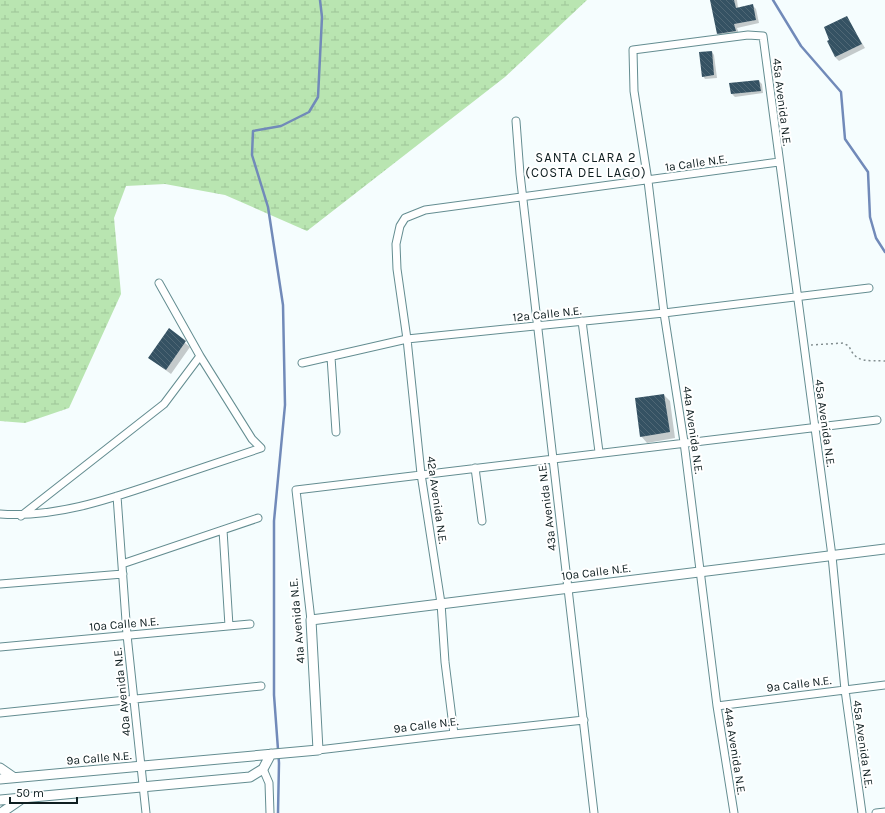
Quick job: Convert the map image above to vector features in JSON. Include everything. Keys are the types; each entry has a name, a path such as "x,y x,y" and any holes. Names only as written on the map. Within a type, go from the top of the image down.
{"street":[{"name":"45a Avenida N.E.","path":"633,50 748,35 763,36 796,296 832,556 844,690 862,813"},
{"name":"44a Avenida N.E.","path":"633,50 634,91 648,181 664,313 684,442 717,706 734,813"},
{"name":"43a Avenida N.E.","path":"516,122 520,174 524,198 537,326 594,813"},
{"name":"1a Calle N.E.","path":"397,269 396,244 400,226 405,218 425,210 524,198 779,162"},
{"name":"42a Avenida N.E.","path":"397,269 407,339 421,474 441,603 445,662 454,734"},
{"path":"0,514 21,516 63,510 117,496 261,448 252,439 200,356 159,283"},
{"name":"12a Calle N.E.","path":"302,363 407,339 664,313 869,288"},
{"path":"582,321 599,452"},
{"path":"21,516 164,404 200,356"},
{"path":"331,357 336,432"},
{"path":"421,474 877,420"},
{"path":"475,468 482,521"},
{"name":"41a Avenida N.E.","path":"318,750 310,620 296,490 421,474"},
{"name":"40a Avenida N.E.","path":"117,496 127,636 146,813"},
{"path":"122,564 258,518"},
{"path":"223,530 229,626"},
{"name":"10a Calle N.E.","path":"310,620 568,587 885,550"},
{"path":"0,584 123,574"},
{"name":"10a Calle N.E.","path":"0,647 250,624"},
{"name":"9a Calle N.E.","path":"717,706 885,685"},
{"path":"0,713 261,686"},
{"name":"9a Calle N.E.","path":"0,778 318,750 584,720"},
{"path":"0,800 250,777 263,769 275,754"},
{"path":"0,768 13,777"},
{"path":"263,769 270,783 270,813"},
{"path":"1,813 8,807 24,798"},
{"path":"876,813 885,812"}],"path":[{"path":"803,346 843,343 849,346 852,355 860,360 885,361"}],"green space":[{"path":"0,0 587,0 505,77 307,231 225,195 165,184 126,186 114,218 121,294 69,408 25,423 0,421"}],"building":[{"path":"710,0 734,0 736,8 753,4 756,20 734,24 736,31 717,34"},
{"path":"847,16 862,44 835,57 827,41 829,40 824,27"},
{"path":"712,51 714,75 702,77 699,52"},
{"path":"759,80 761,91 731,94 729,83"},
{"path":"169,328 186,341 166,370 148,358"},
{"path":"664,394 670,432 640,437 635,398"}],"waterway":[{"path":"278,813 279,763 274,695 274,521 285,405 283,305 268,207 252,155 253,131 281,126 309,112 318,97 322,17 320,0"},
{"path":"773,0 801,46 841,92 845,139 868,172 870,217 876,238 885,252"}],"district":[{"name":"SANTA CLARA 2 (COSTA DEL LAGO)","path":"586,164"}]}
